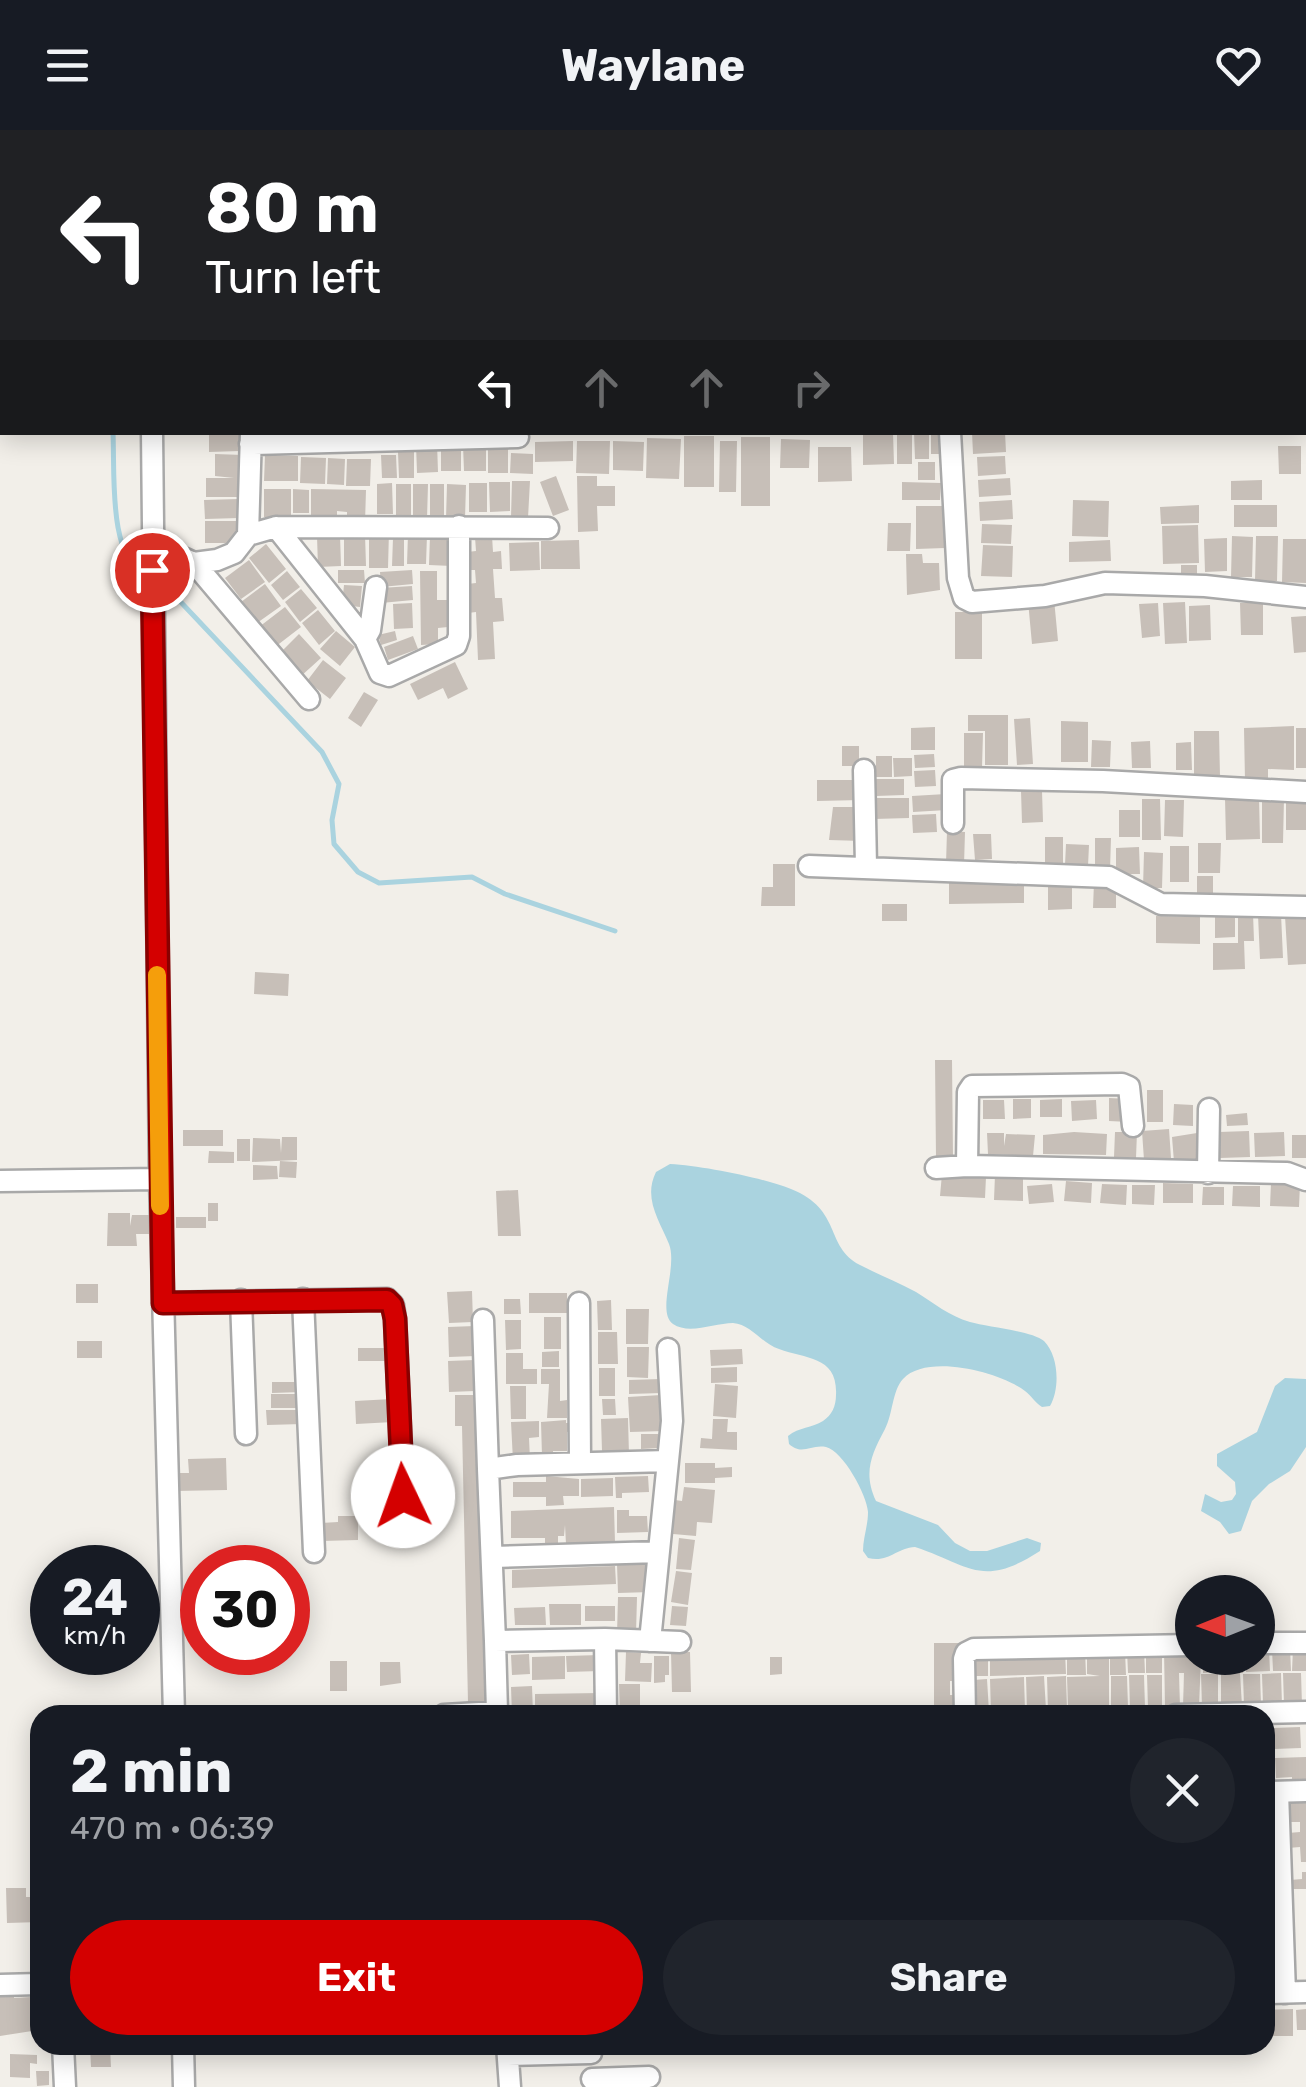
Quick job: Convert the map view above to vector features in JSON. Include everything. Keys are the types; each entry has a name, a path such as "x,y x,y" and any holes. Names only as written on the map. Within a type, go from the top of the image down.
{"street":[{"path":"152,435 160,1179 174,1705"},
{"path":"950,435 958,578 964,598 972,602 1046,596 1106,583 1205,586 1306,597"},
{"path":"194,563 234,553 248,535 251,438 518,437"},
{"path":"276,527 365,639 380,673 389,676 456,645 459,526"},
{"path":"248,535 276,527 548,528"},
{"path":"152,544 194,563 309,700"},
{"path":"365,639 370,630 376,586"},
{"path":"864,770 866,866"},
{"path":"952,823 950,786 952,780 961,778 1103,780 1306,792"},
{"path":"809,866 1109,877 1160,904 1306,908"},
{"path":"968,1166 968,1092 972,1086 1122,1084 1132,1092 1133,1126"},
{"path":"1208,1173 1209,1109"},
{"path":"936,1168 1286,1173 1306,1180"},
{"path":"0,1181 160,1179"},
{"path":"302,1299 314,1552"},
{"path":"241,1300 246,1434"},
{"path":"163,1303 387,1300 392,1305 403,1496"},
{"path":"579,1303 580,1463"},
{"path":"483,1320 498,1705"},
{"path":"650,1641 672,1422 668,1349"},
{"path":"488,1469 668,1462"},
{"path":"493,1557 659,1552"},
{"path":"605,1639 606,1705"},
{"path":"495,1641 680,1642"},
{"path":"1275,1643 1306,1643"},
{"path":"965,1705 964,1659 974,1649 1175,1645"},
{"path":"1275,1713 1306,1712"},
{"path":"1275,1792 1306,1791"},
{"path":"1275,1838 1285,1993"},
{"path":"0,1985 30,1984"},
{"path":"63,2055 65,2087"},
{"path":"182,2055 184,2087"},
{"path":"508,2055 510,2087"},
{"path":"591,2055 592,2083 649,2077"}],"water":[{"path":"670,1164 731,1173 791,1189 819,1207 841,1248 860,1265 962,1319 1044,1341 1053,1355 1056,1373 1050,1406 1042,1407 1014,1384 982,1372 946,1366 914,1371 897,1390 869,1473 876,1501 938,1525 955,1543 970,1551 987,1551 1027,1538 1041,1543 1040,1551 1003,1569 989,1571 963,1566 915,1547 882,1559 868,1558 863,1551 867,1504 840,1456 826,1447 798,1449 789,1444 788,1436 819,1423 831,1413 836,1395 832,1373 818,1361 773,1346 739,1324 687,1328 668,1318 671,1254 651,1191 656,1172"},
{"path":"1285,1378 1306,1379 1306,1447 1290,1471 1252,1501 1241,1531 1229,1534 1220,1522 1201,1511 1205,1494 1221,1502 1232,1500 1236,1494 1235,1482 1217,1466 1217,1454 1257,1432 1275,1386"}],"building":[{"path":"209,435 240,435 240,451 209,452"},
{"path":"863,435 893,435 894,464 863,465"},
{"path":"897,435 912,435 912,464 897,464"},
{"path":"914,435 929,435 929,459 915,459"},
{"path":"931,435 943,435 943,454 931,454"},
{"path":"972,435 1005,435 1006,452 973,454"},
{"path":"684,436 714,436 714,487 684,487"},
{"path":"741,437 770,437 770,506 741,506"},
{"path":"647,438 681,439 679,479 646,478"},
{"path":"781,439 810,440 809,468 780,468"},
{"path":"573,441 573,461 535,462 535,442"},
{"path":"577,441 610,441 609,474 576,473"},
{"path":"613,441 644,442 643,471 613,470"},
{"path":"720,441 737,441 736,492 719,492"},
{"path":"437,443 438,472 417,473 416,444"},
{"path":"463,445 486,445 486,471 464,471"},
{"path":"488,445 508,445 508,473 488,473"},
{"path":"441,446 461,446 461,471 441,471"},
{"path":"1278,446 1301,446 1301,474 1279,474"},
{"path":"818,447 851,447 852,481 818,482"},
{"path":"398,452 414,452 414,478 399,478"},
{"path":"511,453 533,454 533,474 510,473"},
{"path":"215,454 243,455 240,497 206,497 206,478 234,478 215,476"},
{"path":"265,455 298,456 298,481 264,481"},
{"path":"381,455 396,455 397,478 382,478"},
{"path":"1005,456 1006,474 978,476 977,457"},
{"path":"301,457 326,458 325,484 300,483"},
{"path":"328,458 345,459 344,485 327,484"},
{"path":"347,459 371,459 370,486 346,486"},
{"path":"918,462 935,462 935,480 918,480"},
{"path":"556,476 569,510 553,516 540,482"},
{"path":"577,476 597,476 597,486 615,486 615,506 597,506 598,531 578,532"},
{"path":"1010,478 1011,495 979,497 978,480"},
{"path":"1262,480 1262,500 1231,500 1231,481"},
{"path":"512,481 530,481 528,518 511,517"},
{"path":"489,482 510,482 510,511 490,512"},
{"path":"902,482 941,483 940,500 902,500"},
{"path":"392,483 393,514 377,514 377,484"},
{"path":"469,483 487,483 487,512 469,512"},
{"path":"396,484 411,484 411,517 396,517"},
{"path":"413,484 428,484 427,519 413,519"},
{"path":"430,484 444,484 444,519 430,519"},
{"path":"447,484 466,485 465,519 446,519"},
{"path":"264,489 291,489 291,518 264,517"},
{"path":"293,489 309,490 309,513 293,513"},
{"path":"311,489 366,490 365,523 347,522 347,512 337,511 337,521 311,520"},
{"path":"239,499 239,518 205,519 204,500"},
{"path":"1012,500 1013,519 980,521 979,502"},
{"path":"1073,500 1109,501 1108,537 1072,536"},
{"path":"1199,505 1199,523 1161,524 1160,507"},
{"path":"1234,505 1277,505 1277,527 1234,527"},
{"path":"916,506 945,506 945,548 916,549"},
{"path":"205,521 238,521 238,543 205,543"},
{"path":"888,523 911,523 910,551 887,551"},
{"path":"982,524 1012,525 1011,544 981,543"},
{"path":"1198,525 1199,563 1163,564 1162,526"},
{"path":"369,531 389,531 388,568 369,568"},
{"path":"344,534 365,534 366,566 344,566"},
{"path":"408,534 427,535 426,564 407,564"},
{"path":"340,535 341,566 318,567 317,536"},
{"path":"430,536 453,537 452,566 429,565"},
{"path":"492,536 493,552 501,551 502,569 493,569 495,598 502,598 504,621 493,622 495,659 478,660 476,612 468,613 467,584 476,583 475,570 468,570 467,552 476,551 475,537"},
{"path":"1232,536 1253,537 1252,577 1231,577"},
{"path":"1256,536 1278,536 1277,581 1255,581"},
{"path":"393,538 404,538 404,566 392,566"},
{"path":"1227,538 1227,571 1205,572 1204,539"},
{"path":"1283,539 1306,539 1306,583 1282,582"},
{"path":"579,540 580,569 541,569 541,541"},
{"path":"1110,540 1111,561 1069,562 1069,542"},
{"path":"539,542 540,570 510,571 509,543"},
{"path":"266,544 286,569 269,583 249,558"},
{"path":"983,545 1013,546 1012,577 981,576"},
{"path":"906,554 922,554 923,563 939,563 940,590 907,595"},
{"path":"249,560 265,582 241,599 225,578"},
{"path":"1181,565 1197,565 1197,580 1181,580"},
{"path":"338,570 364,570 365,583 338,583"},
{"path":"412,570 413,584 381,587 380,572"},
{"path":"287,571 300,587 283,600 271,585"},
{"path":"420,571 437,571 437,600 447,600 448,627 438,628 438,644 421,645"},
{"path":"265,584 281,606 257,623 241,602"},
{"path":"344,585 362,586 360,607 342,605"},
{"path":"412,586 413,600 381,603 380,588"},
{"path":"301,589 317,608 300,622 285,602"},
{"path":"1054,599 1058,641 1032,644 1028,601"},
{"path":"1185,602 1187,643 1165,644 1163,603"},
{"path":"1263,602 1263,635 1241,635 1240,603"},
{"path":"412,603 413,628 394,629 393,604"},
{"path":"1158,603 1160,636 1142,638 1139,604"},
{"path":"1210,605 1211,640 1189,641 1189,606"},
{"path":"285,607 301,627 275,647 259,627"},
{"path":"318,610 335,631 319,645 302,623"},
{"path":"955,612 982,612 982,659 955,659"},
{"path":"1306,616 1306,652 1294,653 1291,617"},
{"path":"336,631 355,647 340,666 320,649"},
{"path":"395,631 397,640 381,645 378,635"},
{"path":"299,634 321,658 300,677 279,654"},
{"path":"413,636 418,649 388,660 384,647"},
{"path":"323,660 346,678 330,699 307,681"},
{"path":"455,662 468,689 448,699 443,688 418,700 410,684"},
{"path":"364,692 378,700 361,727 348,718"},
{"path":"968,715 1008,715 1008,765 985,765 985,731 968,731"},
{"path":"1030,718 1033,764 1017,765 1014,719"},
{"path":"1061,721 1088,722 1088,762 1061,762"},
{"path":"1294,726 1294,770 1268,769 1268,781 1245,781 1244,728"},
{"path":"935,727 935,750 911,750 911,728"},
{"path":"1296,728 1306,728 1306,768 1296,768"},
{"path":"1194,731 1219,731 1220,776 1194,776"},
{"path":"964,733 983,733 982,768 964,767"},
{"path":"1092,740 1111,741 1110,767 1091,767"},
{"path":"1150,741 1151,768 1132,768 1131,742"},
{"path":"1191,742 1192,770 1176,770 1176,743"},
{"path":"842,746 859,746 859,766 842,766"},
{"path":"934,754 935,767 915,768 914,755"},
{"path":"876,756 892,756 892,777 876,777"},
{"path":"893,758 912,758 912,776 894,777"},
{"path":"935,770 936,786 915,787 914,771"},
{"path":"875,779 904,779 904,795 876,796"},
{"path":"817,780 861,780 861,800 817,801"},
{"path":"1021,791 1042,791 1043,822 1022,823"},
{"path":"946,794 947,810 913,812 912,796"},
{"path":"1259,797 1260,839 1226,840 1225,798"},
{"path":"874,798 909,798 909,818 874,819"},
{"path":"1262,798 1284,798 1283,843 1262,843"},
{"path":"1142,799 1160,799 1161,840 1142,840"},
{"path":"1165,800 1184,800 1183,837 1164,836"},
{"path":"1286,803 1306,803 1306,830 1286,830"},
{"path":"833,807 859,807 863,841 829,840"},
{"path":"1119,810 1140,810 1140,837 1119,837"},
{"path":"936,814 937,832 913,833 912,815"},
{"path":"947,831 965,832 964,865 946,864"},
{"path":"973,834 991,834 992,859 975,860"},
{"path":"1045,837 1063,837 1063,866 1045,866"},
{"path":"1095,838 1111,838 1110,870 1095,870"},
{"path":"1198,843 1221,843 1220,873 1198,873"},
{"path":"1066,844 1089,845 1088,866 1065,865"},
{"path":"1170,846 1189,846 1189,882 1170,882"},
{"path":"1139,847 1140,874 1116,874 1116,848"},
{"path":"1144,852 1163,853 1162,888 1143,888"},
{"path":"773,864 795,864 795,906 761,906 762,887 773,887"},
{"path":"1197,876 1213,876 1213,898 1197,898"},
{"path":"949,877 1024,877 1024,903 949,904"},
{"path":"1048,879 1072,879 1072,909 1048,910"},
{"path":"1094,882 1116,882 1116,908 1093,908"},
{"path":"882,904 907,904 907,921 882,921"},
{"path":"1253,913 1254,941 1244,941 1245,969 1213,970 1213,943 1238,943 1238,914"},
{"path":"1215,914 1235,914 1235,937 1215,938"},
{"path":"1281,914 1283,958 1260,959 1258,915"},
{"path":"1306,915 1306,964 1288,965 1285,916"},
{"path":"1156,916 1200,917 1200,944 1156,943"},
{"path":"255,972 289,974 288,996 254,994"},
{"path":"935,1060 952,1060 953,1158 936,1158"},
{"path":"1147,1090 1163,1090 1163,1122 1147,1122"},
{"path":"1109,1098 1129,1099 1129,1122 1109,1121"},
{"path":"1013,1099 1031,1099 1031,1118 1013,1119"},
{"path":"1062,1099 1062,1117 1040,1117 1040,1100"},
{"path":"983,1100 1004,1100 1005,1119 983,1119"},
{"path":"1096,1100 1097,1119 1072,1121 1071,1101"},
{"path":"1174,1104 1193,1105 1193,1126 1173,1125"},
{"path":"1247,1113 1248,1125 1227,1126 1226,1115"},
{"path":"1169,1129 1171,1158 1144,1160 1142,1131"},
{"path":"183,1130 223,1130 223,1146 183,1146"},
{"path":"1249,1131 1250,1157 1220,1158 1219,1132"},
{"path":"1115,1132 1137,1132 1136,1158 1114,1157"},
{"path":"1284,1132 1285,1156 1255,1157 1254,1133"},
{"path":"987,1133 1004,1133 1004,1146 1006,1134 1035,1135 1033,1156 988,1154"},
{"path":"1197,1133 1200,1159 1174,1162 1172,1137"},
{"path":"1107,1134 1106,1155 1043,1154 1043,1135"},
{"path":"1292,1135 1306,1135 1306,1158 1292,1158"},
{"path":"282,1137 297,1137 297,1160 252,1162 253,1138 280,1139 281,1153"},
{"path":"237,1139 250,1139 250,1161 237,1161"},
{"path":"209,1151 234,1152 234,1163 208,1163"},
{"path":"280,1161 297,1162 296,1178 279,1177"},
{"path":"253,1165 277,1166 278,1179 253,1180"},
{"path":"942,1174 986,1177 985,1198 940,1196"},
{"path":"995,1175 1023,1175 1023,1201 994,1200"},
{"path":"1066,1181 1092,1183 1091,1203 1064,1201"},
{"path":"1163,1183 1193,1184 1193,1203 1163,1203"},
{"path":"1271,1183 1300,1184 1299,1207 1270,1206"},
{"path":"1052,1184 1054,1202 1029,1204 1027,1186"},
{"path":"1102,1184 1127,1185 1126,1205 1100,1203"},
{"path":"1132,1185 1155,1185 1154,1205 1132,1204"},
{"path":"1233,1186 1260,1186 1260,1207 1232,1206"},
{"path":"1203,1187 1224,1187 1224,1205 1202,1205"},
{"path":"518,1190 521,1236 498,1236 496,1191"},
{"path":"208,1203 218,1203 218,1221 208,1221"},
{"path":"108,1213 130,1213 130,1226 132,1215 149,1215 151,1234 136,1234 137,1246 107,1246"},
{"path":"176,1217 206,1217 206,1228 176,1228"},
{"path":"76,1284 98,1284 98,1303 76,1303"},
{"path":"472,1291 473,1322 449,1323 447,1292"},
{"path":"529,1293 567,1293 567,1313 529,1313"},
{"path":"504,1299 520,1299 521,1314 504,1314"},
{"path":"611,1300 612,1330 598,1330 597,1301"},
{"path":"626,1309 649,1309 648,1344 626,1344"},
{"path":"544,1317 561,1317 561,1349 544,1349"},
{"path":"505,1320 521,1320 521,1349 506,1350"},
{"path":"475,1326 476,1356 449,1357 448,1327"},
{"path":"598,1332 617,1332 618,1364 598,1364"},
{"path":"77,1341 102,1341 102,1358 77,1358"},
{"path":"627,1347 649,1347 648,1378 627,1377"},
{"path":"358,1348 387,1348 386,1361 358,1361"},
{"path":"742,1349 743,1364 711,1366 710,1350"},
{"path":"559,1351 559,1367 542,1367 542,1352"},
{"path":"506,1353 523,1353 523,1369 537,1369 537,1384 506,1384"},
{"path":"475,1360 475,1391 449,1392 448,1361"},
{"path":"737,1367 737,1382 711,1383 711,1368"},
{"path":"599,1368 615,1368 615,1396 599,1396"},
{"path":"541,1369 560,1369 560,1401 567,1400 567,1418 547,1418 549,1384 541,1384"},
{"path":"661,1379 662,1393 629,1394 629,1380"},
{"path":"272,1382 301,1382 301,1392 272,1393"},
{"path":"715,1384 738,1386 736,1418 713,1416"},
{"path":"510,1386 526,1386 526,1419 511,1419"},
{"path":"271,1394 304,1394 304,1408 271,1408"},
{"path":"455,1395 480,1395 485,1702 468,1702 462,1426 455,1426"},
{"path":"661,1395 665,1431 630,1432 628,1397"},
{"path":"392,1399 393,1422 356,1424 355,1401"},
{"path":"602,1399 615,1399 616,1415 603,1415"},
{"path":"266,1410 302,1410 302,1424 267,1425"},
{"path":"628,1418 629,1455 602,1451 601,1419"},
{"path":"713,1419 728,1419 727,1432 737,1432 737,1450 700,1448 701,1438 712,1439"},
{"path":"539,1421 539,1437 529,1438 530,1460 513,1461 511,1422"},
{"path":"541,1422 577,1423 577,1431 567,1432 567,1451 542,1456"},
{"path":"641,1434 658,1434 659,1448 641,1449"},
{"path":"226,1458 227,1490 175,1491 175,1473 189,1473 188,1459"},
{"path":"394,1459 394,1478 362,1480 366,1461"},
{"path":"685,1463 732,1467 732,1477 715,1478 715,1483 685,1483"},
{"path":"546,1476 579,1479 579,1496 563,1496 564,1505 546,1506 546,1497 513,1497 513,1482 546,1482"},
{"path":"648,1476 649,1492 622,1493 622,1498 616,1498 615,1477"},
{"path":"613,1478 613,1496 581,1497 581,1479"},
{"path":"684,1487 715,1490 712,1523 697,1522 696,1536 673,1534 675,1500 682,1501"},
{"path":"614,1507 615,1543 566,1544 565,1525 564,1536 558,1536 558,1543 545,1543 545,1538 511,1538 511,1511"},
{"path":"617,1510 629,1510 629,1516 647,1516 648,1532 617,1533"},
{"path":"338,1516 358,1516 358,1540 322,1541 321,1523 338,1522"},
{"path":"679,1538 695,1540 691,1570 676,1569"},
{"path":"650,1563 651,1592 618,1593 617,1564"},
{"path":"615,1566 616,1584 512,1588 512,1570"},
{"path":"676,1571 692,1573 688,1605 671,1602"},
{"path":"618,1597 637,1597 636,1634 617,1634"},
{"path":"549,1604 581,1604 581,1625 550,1625"},
{"path":"585,1606 615,1606 615,1621 585,1621"},
{"path":"672,1606 688,1607 686,1626 670,1625"},
{"path":"545,1607 546,1625 515,1625 514,1608"},
{"path":"934,1643 962,1643 962,1681 950,1681 950,1695 962,1695 962,1705 934,1705"},
{"path":"1290,1648 1291,1671 1275,1671 1275,1649"},
{"path":"1293,1648 1306,1648 1306,1671 1292,1671"},
{"path":"1085,1650 1086,1675 1067,1675 1067,1651"},
{"path":"1087,1650 1109,1650 1109,1705 1068,1705 1067,1677 1100,1676 1087,1674"},
{"path":"1127,1650 1144,1650 1145,1673 1128,1673"},
{"path":"1146,1650 1162,1650 1162,1673 1146,1673"},
{"path":"1164,1650 1175,1650 1180,1705 1165,1705"},
{"path":"1065,1651 1066,1674 990,1676 990,1655"},
{"path":"1110,1651 1125,1651 1126,1675 1110,1675"},
{"path":"626,1652 641,1653 640,1663 652,1663 651,1682 625,1681"},
{"path":"671,1652 690,1652 691,1692 672,1692"},
{"path":"529,1654 530,1674 512,1675 511,1655"},
{"path":"600,1655 600,1671 567,1672 566,1656"},
{"path":"565,1656 565,1679 532,1680 532,1657"},
{"path":"654,1656 669,1656 665,1682 654,1683"},
{"path":"770,1657 782,1657 782,1674 770,1675"},
{"path":"972,1657 988,1657 988,1676 972,1676"},
{"path":"330,1661 347,1661 347,1691 330,1691"},
{"path":"380,1662 400,1662 401,1683 380,1686"},
{"path":"1281,1673 1282,1705 1263,1705 1262,1675"},
{"path":"1283,1673 1301,1673 1302,1705 1284,1705"},
{"path":"1129,1675 1144,1675 1145,1705 1130,1705"},
{"path":"1147,1675 1162,1675 1162,1705 1148,1705"},
{"path":"1184,1675 1200,1675 1199,1705 1183,1705"},
{"path":"1201,1675 1218,1675 1218,1705 1202,1705"},
{"path":"1221,1675 1240,1675 1242,1705 1221,1705"},
{"path":"1243,1675 1260,1675 1261,1705 1244,1705"},
{"path":"1044,1676 1046,1705 1027,1705 1026,1677"},
{"path":"1066,1676 1067,1705 1048,1705 1047,1677"},
{"path":"1111,1676 1127,1676 1128,1705 1111,1705"},
{"path":"1024,1677 1025,1705 991,1705 990,1679"},
{"path":"987,1679 989,1705 974,1705 973,1680"},
{"path":"619,1684 640,1684 640,1705 620,1705"},
{"path":"532,1686 533,1705 512,1705 511,1687"},
{"path":"601,1693 601,1705 535,1705 535,1694"},
{"path":"1300,1727 1301,1748 1275,1749 1275,1728"},
{"path":"1306,1757 1306,1786 1292,1787 1292,1777 1276,1778 1275,1758"},
{"path":"1288,1803 1306,1803 1306,1862 1301,1862 1300,1847 1288,1848 1288,1833 1300,1832 1300,1822 1289,1822"},
{"path":"1302,1872 1306,1872 1306,1889 1290,1889 1290,1880 1302,1879"},
{"path":"6,1888 26,1888 30,1922 7,1923"},
{"path":"0,1991 14,1991 14,1998 30,1997 30,2031 0,2036"},
{"path":"1293,2009 1293,2036 1275,2036 1275,2010"},
{"path":"1306,2009 1306,2030 1297,2030 1296,2010"},
{"path":"10,2054 37,2055 37,2064 30,2063 30,2078 10,2077"},
{"path":"90,2055 110,2055 111,2067 91,2067"},
{"path":"36,2071 49,2071 49,2085 37,2086"}],"waterway":[{"path":"113,435 119,534 125,553 146,588"},
{"path":"161,593 176,597 322,752 339,784 332,820 334,844 358,872 379,883 472,877 505,894 615,931"}],"slow traffic":[{"path":"157,975 160,1206"}],"route":[{"path":"152,570 163,1303 387,1300 395,1319 403,1496"}]}
